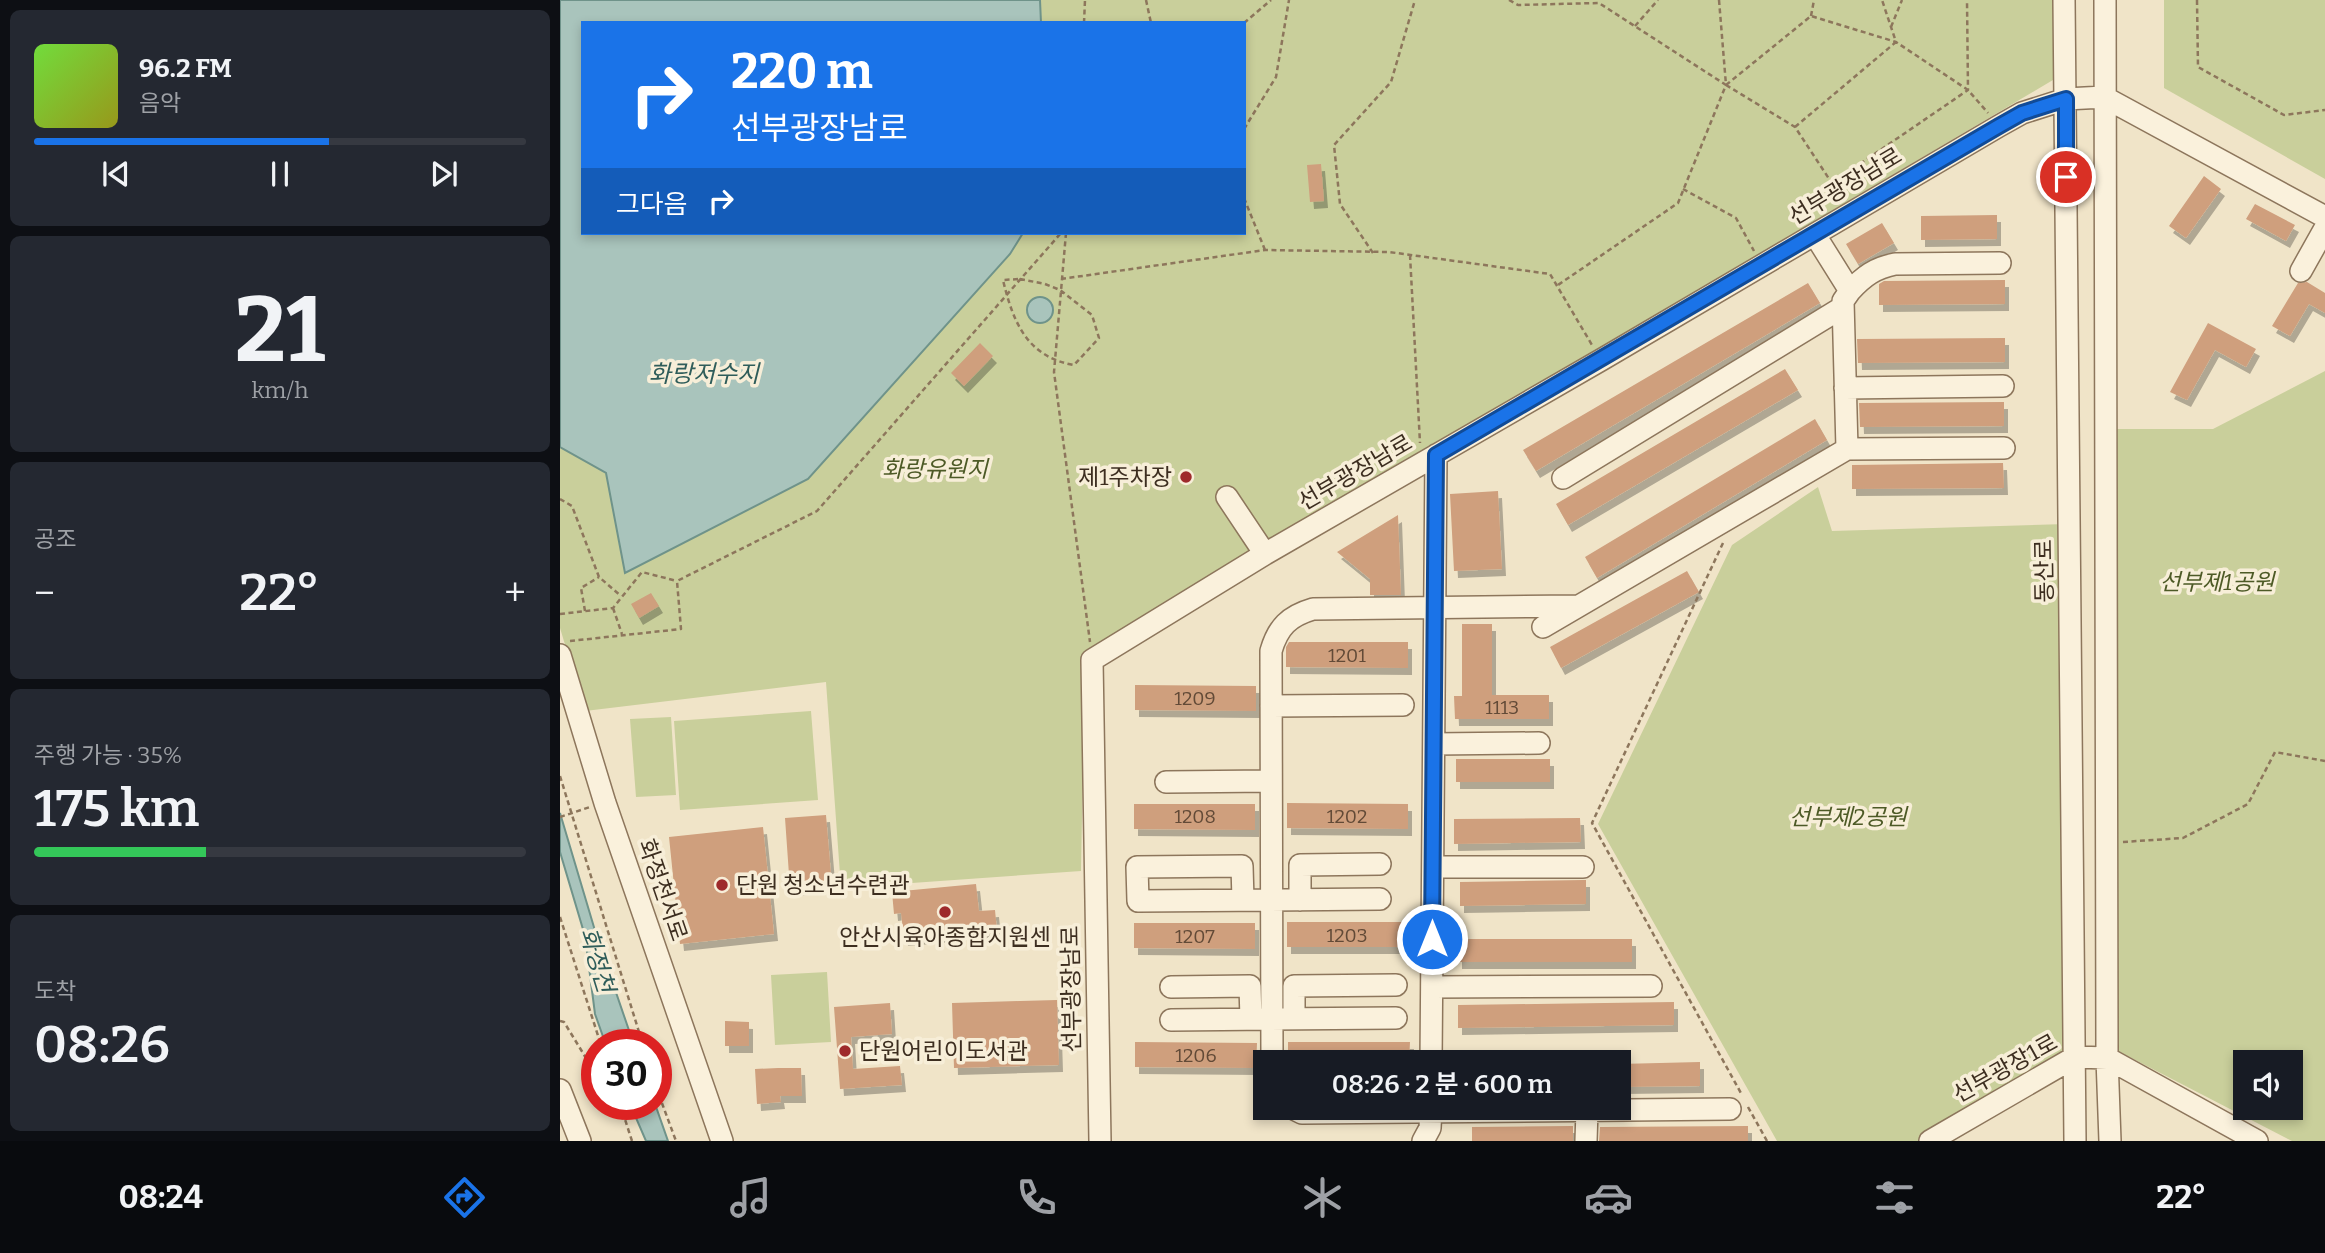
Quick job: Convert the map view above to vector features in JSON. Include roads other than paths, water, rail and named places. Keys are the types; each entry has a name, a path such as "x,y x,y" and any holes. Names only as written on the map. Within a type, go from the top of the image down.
{"street":[{"name":"동산로","path":"2064,0 2075,1141"},
{"path":"2105,0 2106,844 2110,1141"},
{"name":"선부광장남로","path":"1100,1141 1092,660 1265,554 2022,113 2066,99 2104,97"},
{"path":"2104,97 2325,217"},
{"path":"2301,271 2325,228"},
{"path":"1815,235 1847,299 1847,449"},
{"path":"1563,478 1847,299 1865,276 1878,267 1895,264 2000,262"},
{"path":"1845,388 2003,386"},
{"path":"1543,626 1847,449 2004,448"},
{"path":"1428,460 1435,608 1431,1050"},
{"path":"1227,497 1265,554"},
{"path":"1261,1019 1272,900 1271,651 1274,639 1286,621 1313,609 1578,606"},
{"name":"화정천서로","path":"560,655 605,803 722,1141"},
{"path":"1271,706 1403,705"},
{"path":"1433,744 1539,743"},
{"path":"1166,782 1271,781"},
{"path":"1300,900 1300,865 1380,864"},
{"path":"1243,900 1242,866 1137,867 1138,901 1380,899"},
{"path":"1433,867 1583,867"},
{"path":"1294,1019 1294,986 1396,985"},
{"path":"1171,987 1250,986 1269,1050"},
{"path":"1432,987 1651,986"},
{"path":"1171,1020 1396,1018"},
{"name":"선부광장1로","path":"1930,1141 2075,1057 2107,1058 2257,1141"},
{"path":"560,1090 580,1141"},
{"path":"1631,1110 1730,1109"},
{"path":"1423,1141 1430,1128 1430,1120"},
{"path":"1587,1120 1587,1141"}],"water":[{"name":"화랑저수지","path":"560,0 1040,0 1041,21 581,21 581,235 1022,235 1010,254 808,479 625,573 606,473 560,447"},
{"path":"1040,297 1049,301 1053,310 1049,319 1040,323 1031,319 1027,310 1031,301"},
{"name":"화정천","path":"560,813 596,934 629,1029 600,1029 595,1014 585,936 560,852"},
{"path":"637,1120 661,1120 668,1141 646,1141"}],"place":[{"name":"제1주차장","path":"1186,477"},
{"name":"단원 청소년수련관","path":"722,885"},
{"name":"안산시육아종합지원센","path":"945,912"},
{"name":"단원어린이도서관","path":"845,1051"}],"park label":[{"name":"화랑유원지","path":"935,469"},
{"name":"선부제1공원","path":"2217,582"},
{"name":"선부제2공원","path":"1848,817"}]}
